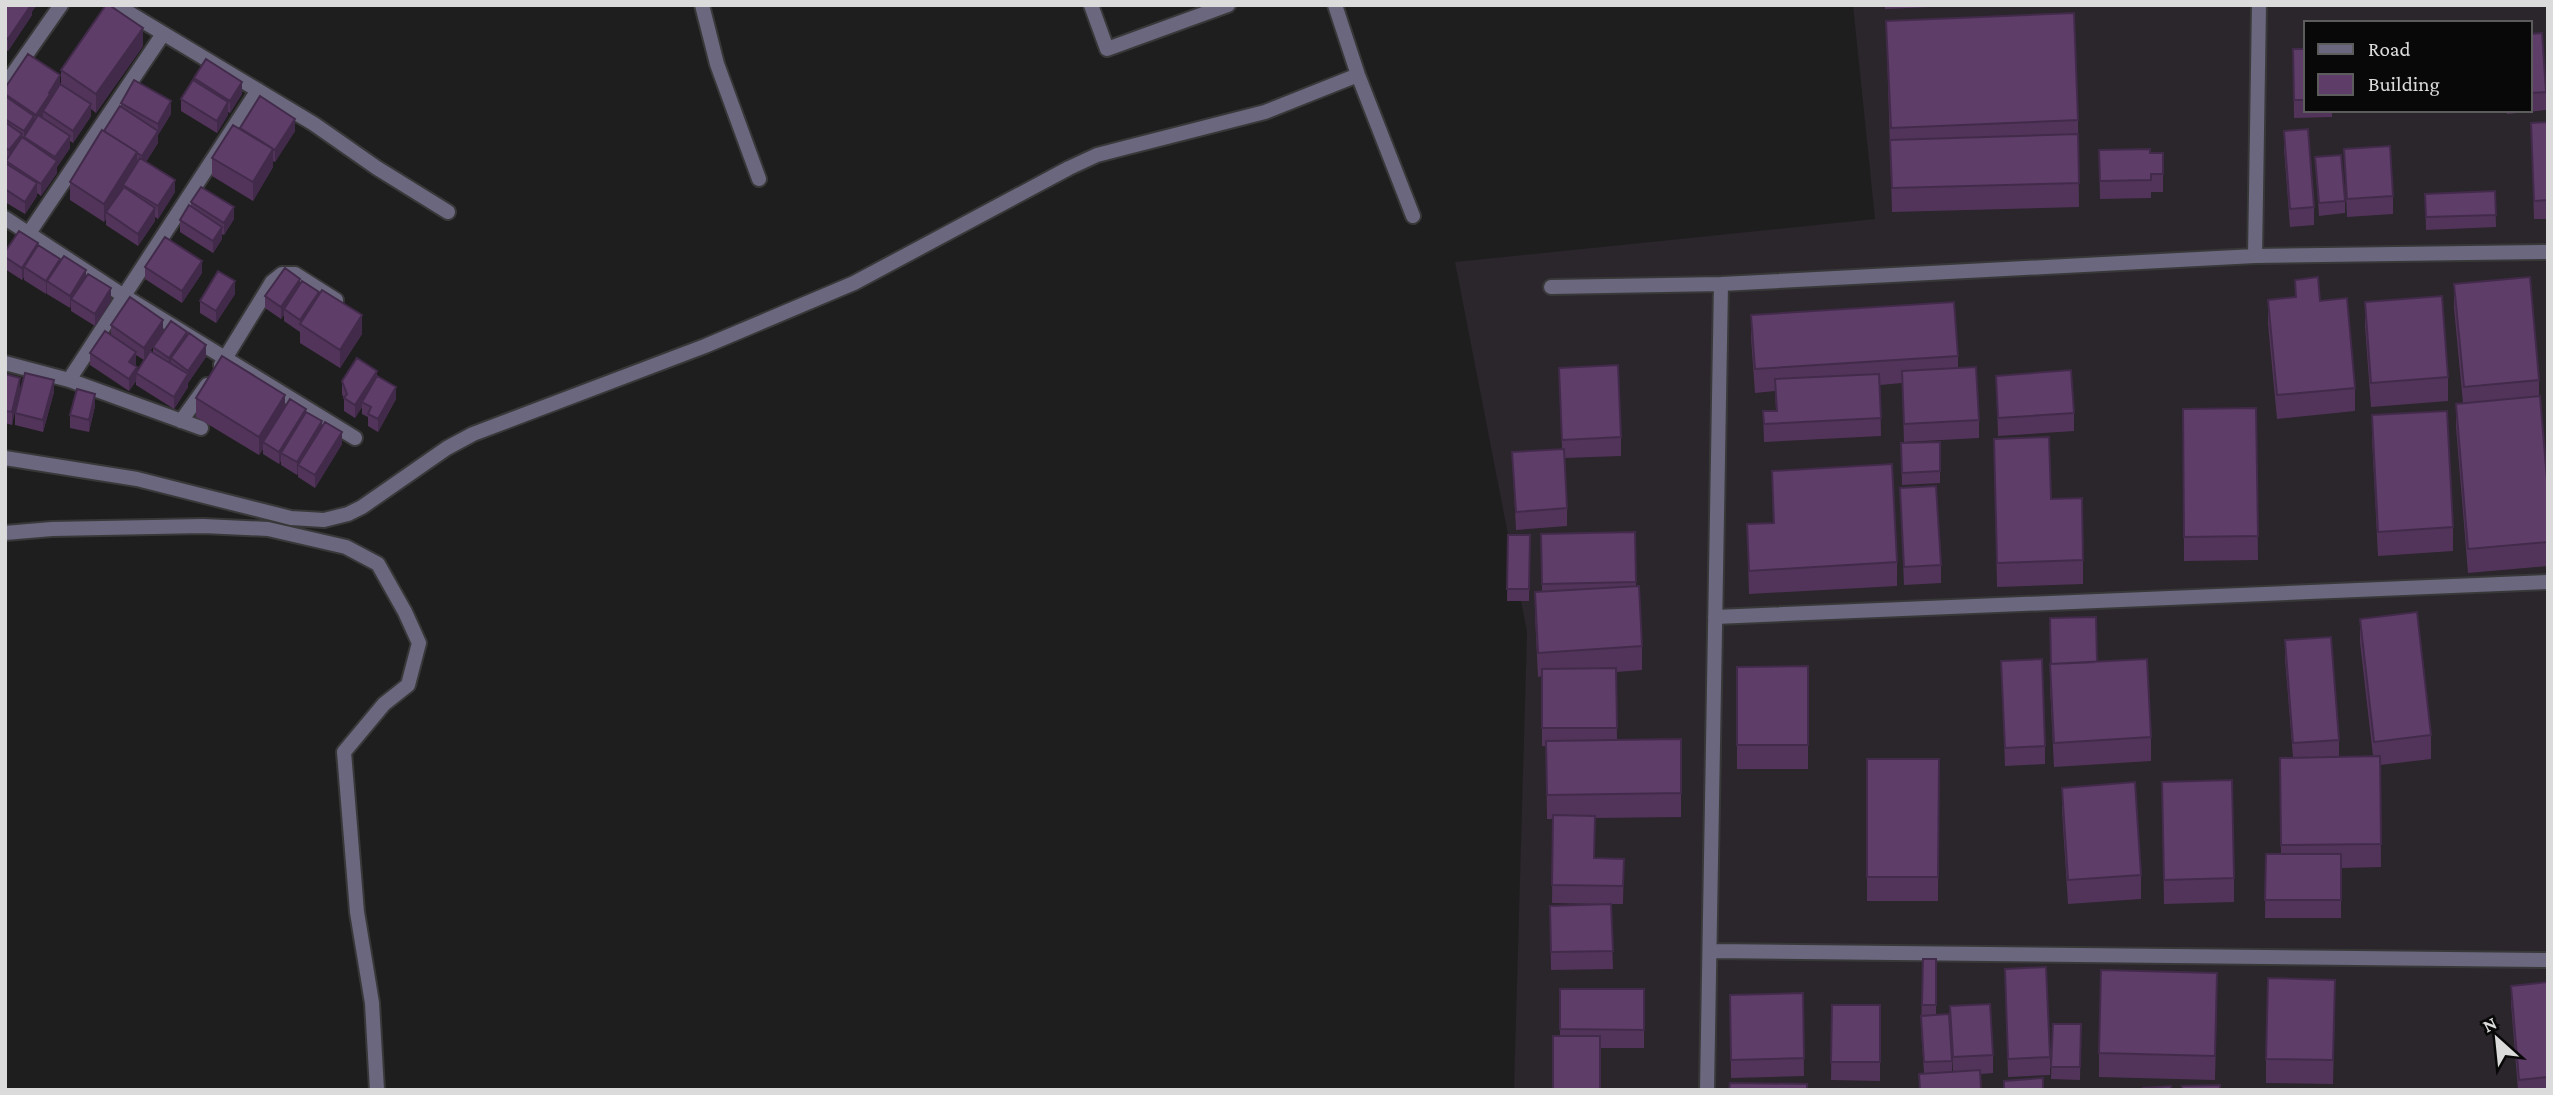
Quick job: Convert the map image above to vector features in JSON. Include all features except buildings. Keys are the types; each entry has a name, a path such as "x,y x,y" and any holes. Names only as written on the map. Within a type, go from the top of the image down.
{"street":[{"path":"5,85 61,5"},
{"path":"116,5 258,90 448,212"},
{"path":"702,5 717,64 759,179"},
{"path":"1091,5 1107,49 1228,5"},
{"path":"1335,5 1358,75 1413,216"},
{"path":"2255,256 2259,5"},
{"path":"29,233 163,34"},
{"path":"5,458 136,478 291,518 324,520 348,514 472,434 705,346 854,283 1097,155 1265,112 1358,75"},
{"path":"69,380 258,90"},
{"path":"5,218 124,296 355,438"},
{"path":"1551,287 1721,284 2255,256 2548,252"},
{"path":"181,421 227,357 272,282 282,274 295,274 349,309"},
{"path":"1707,1090 1712,951 1721,284"},
{"path":"5,363 69,380 201,428"},
{"path":"5,533 52,529 189,526 268,529 346,547 378,564 419,643 408,685 384,704 344,752 357,912 372,1003 377,1090"},
{"path":"1715,617 2548,582"},
{"path":"1712,951 2548,960"}],"shaded area":[{"path":"1853,5 2548,5 2548,1090 1514,1090 1527,632 1455,262 1875,219"}]}
